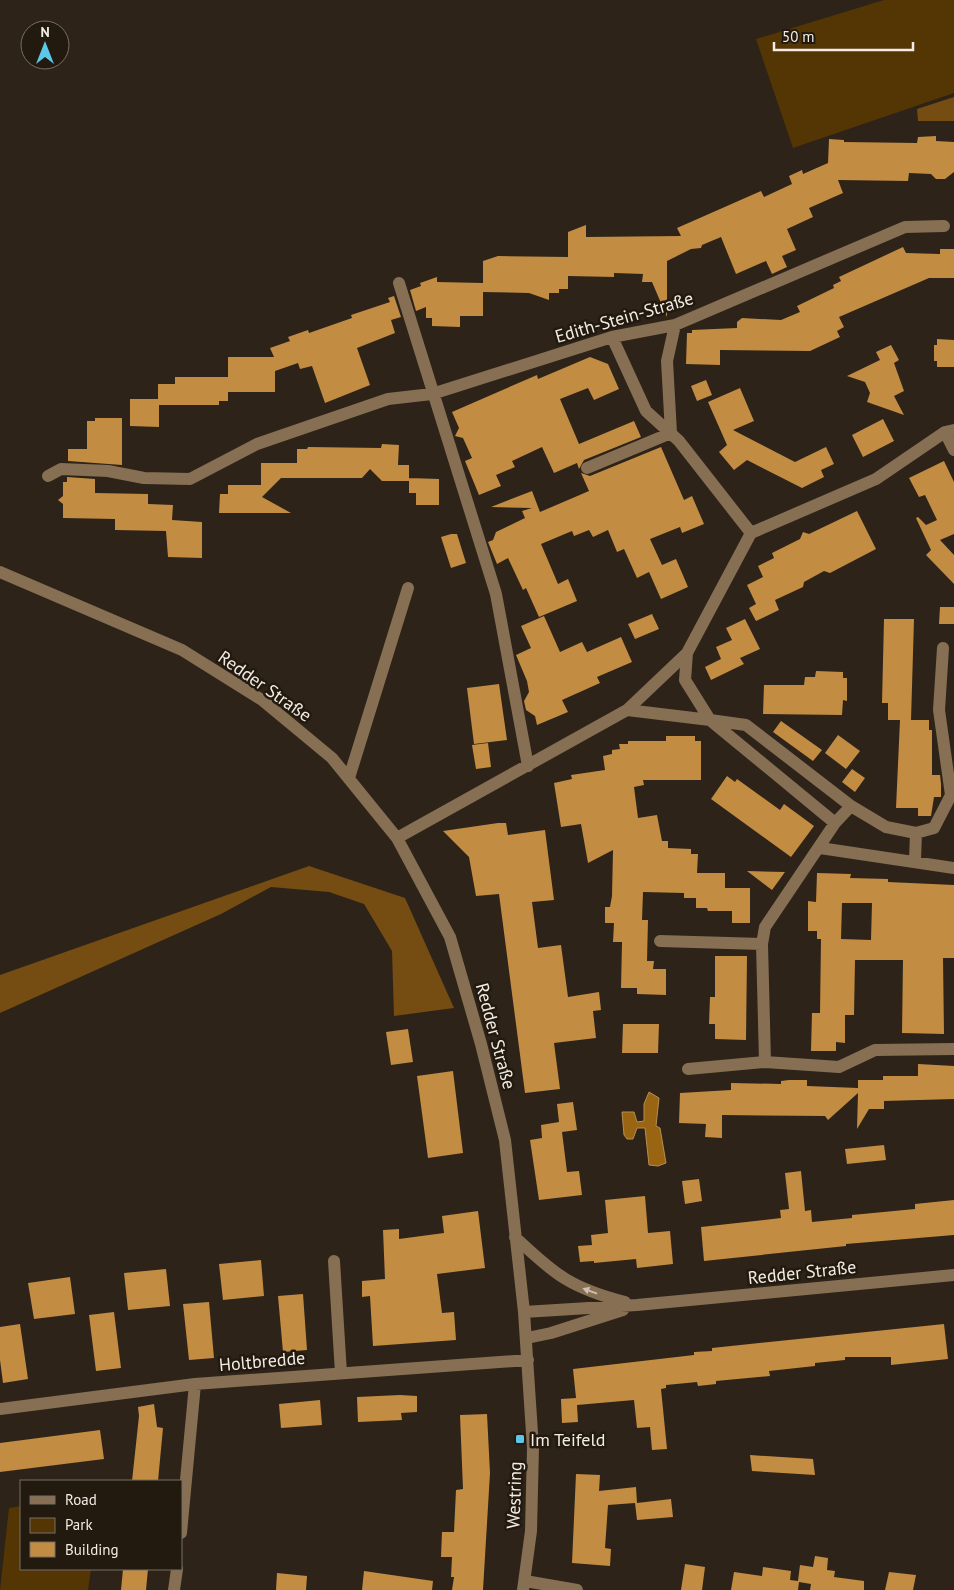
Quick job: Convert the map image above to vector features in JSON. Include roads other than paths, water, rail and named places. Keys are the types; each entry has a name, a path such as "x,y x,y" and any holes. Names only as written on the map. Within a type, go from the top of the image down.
{"street":[{"name":"Edith-Stein-Straße","path":"48,476 61,469 108,471 144,478 190,479 257,444 388,399 432,394 612,338 675,324 906,227 944,226"},
{"path":"399,283 412,319 432,394 496,594 528,766"},
{"path":"671,432 667,361 675,324"},
{"path":"612,338 646,411 671,432 751,533"},
{"path":"397,838 627,710 687,653 751,533 876,479 950,431 954,450"},
{"path":"587,468 671,432"},
{"name":"Redder Straße","path":"0,572 182,650 262,700 332,758 397,838 450,937 481,1044 505,1140 524,1312 637,1305 954,1275"},
{"path":"349,778 408,588"},
{"path":"627,710 746,725 851,806 886,827 916,833 934,828 951,795 950,760 939,710 943,648"},
{"path":"687,653 685,680 710,720 835,823"},
{"path":"765,1062 762,944 765,927 820,848 835,823 851,806"},
{"path":"915,860 916,833"},
{"path":"820,848 915,860 954,868"},
{"path":"660,941 762,944"},
{"path":"688,1069 765,1062 839,1067 875,1050 954,1049"},
{"path":"516,1237 548,1268 575,1286 637,1305"},
{"path":"334,1261 341,1373"},
{"path":"527,1338 551,1333 637,1305"},
{"name":"Westring","path":"524,1312 533,1448 531,1530 524,1585"},
{"name":"Holtbredde","path":"0,1409 195,1384 528,1360"},
{"path":"182,1523 195,1384"},
{"path":"174,1590 177,1570"},
{"path":"524,1585 577,1590"}],"place":[{"name":"Im Teifeld","path":"520,1439"}]}
